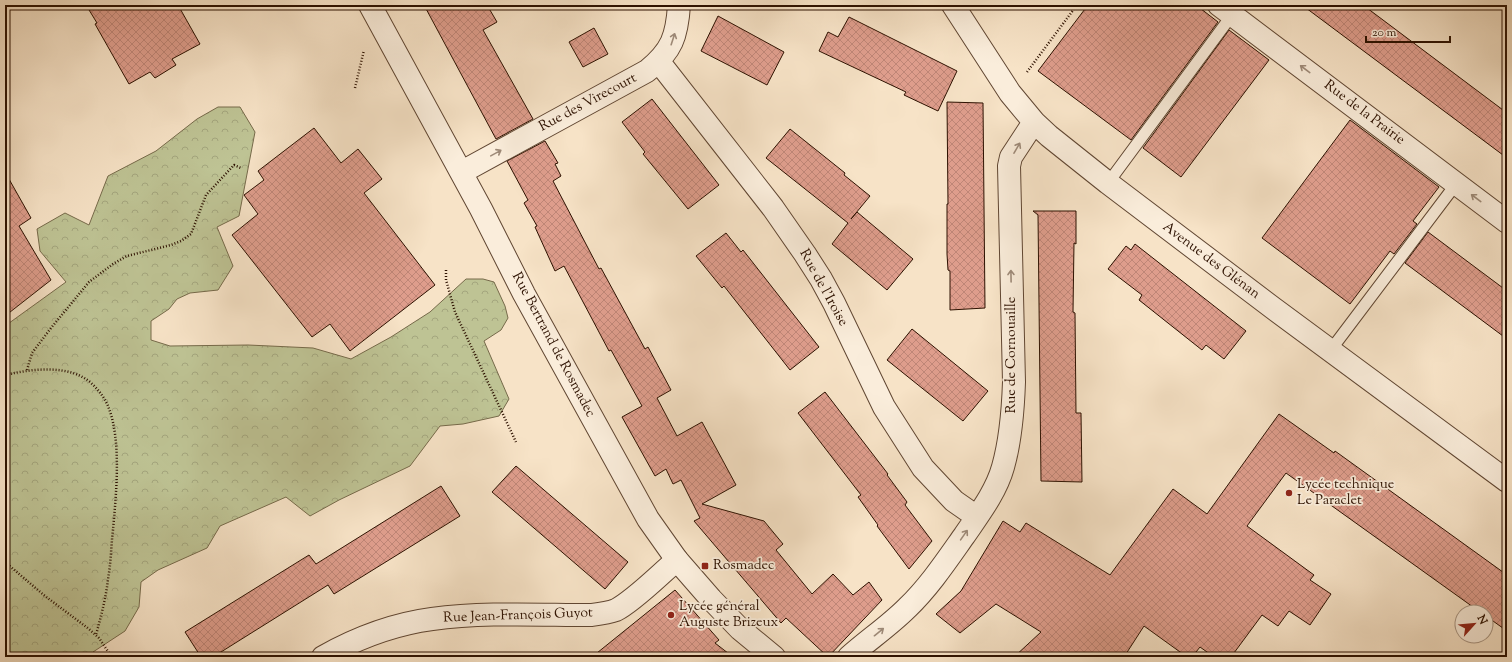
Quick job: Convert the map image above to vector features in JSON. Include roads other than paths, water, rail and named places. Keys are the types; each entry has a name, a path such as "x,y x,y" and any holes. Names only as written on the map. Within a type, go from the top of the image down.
{"street":[{"name":"Rue Bertrand de Rosmadec","path":"370,5 462,172 524,294 548,334 651,525 677,560 711,599 740,629 774,657"},
{"name":"Rue des Virecourt","path":"462,172 633,79 659,62 671,45 677,23 679,5"},
{"name":"Avenue des Glénan","path":"953,5 1010,93 1034,122 1108,183 1330,351 1507,481"},
{"name":"Rue de la Prairie","path":"1226,10 1507,222"},
{"name":"Rue de l'Iroise","path":"659,62 773,208 805,254 834,303 884,407 923,468 954,501 977,517"},
{"name":"Rue de Cornouaille","path":"849,657 908,608 944,563 977,517 1003,468 1009,443 1014,382 1009,166 1011,157 1034,122"},
{"name":"Rue Jean-François Guyot","path":"324,657 344,646 384,630 432,619 469,616 591,616 615,610 625,604 677,560"}],"lane":[{"path":"1108,183 1226,10"},
{"path":"1330,351 1456,184"}],"place":[{"name":"Lycée technique Le Paraclet","path":"1289,493"},
{"name":"Rosmadec","path":"705,566"},
{"name":"Lycée général Auguste Brizeux","path":"671,615"}]}
